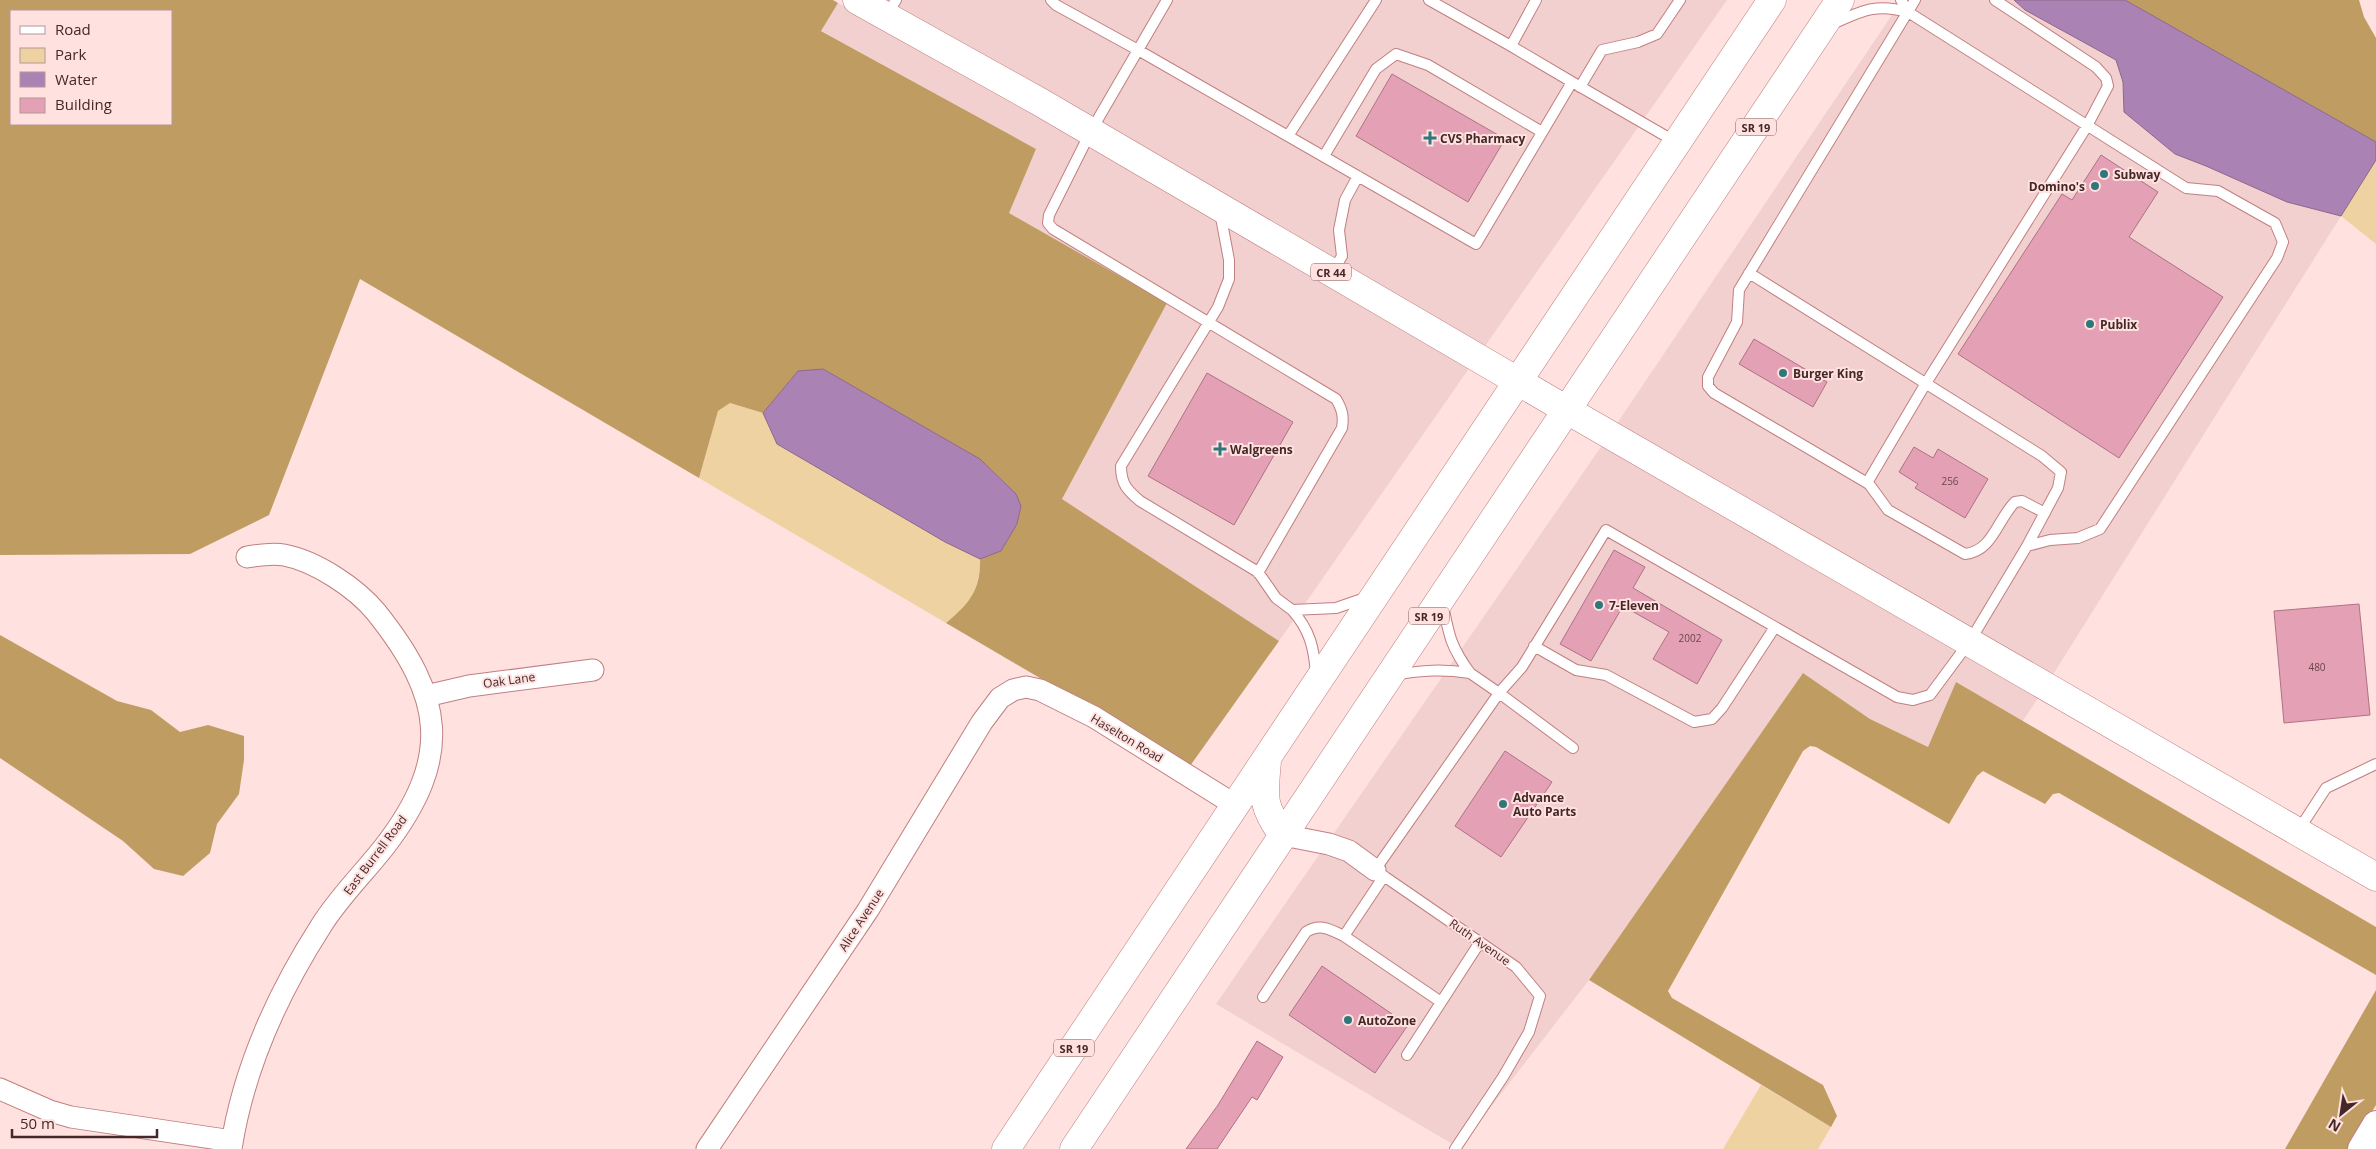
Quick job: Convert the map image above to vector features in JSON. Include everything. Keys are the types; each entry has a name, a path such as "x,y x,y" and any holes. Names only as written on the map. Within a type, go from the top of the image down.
{"main road":[{"name":"CR 44","path":"856,0 891,8 1091,131 1517,382 1970,641 2376,877"},
{"name":"SR 19","path":"1006,1149 1772,0"},
{"name":"SR 19","path":"1074,1149 1840,0"},
{"path":"1267,757 1264,799 1269,816 1283,835"}],"street":[{"name":"East Burrell Road","path":"231,1145 248,1078 272,1014 321,925 385,846 407,813 425,779 431,754 432,729 426,696 414,665 397,639 372,608 354,590 331,575 296,558 282,554 247,556"},
{"name":"Oak Lane","path":"426,696 469,686 593,670"},
{"name":"Haselton Road","path":"1013,690 1026,687 1040,690 1094,717 1236,805"},
{"name":"Alice Avenue","path":"707,1149 868,910 982,722 1000,698 1013,690"},
{"name":"Ruth Avenue","path":"1283,835 1329,844 1349,851 1379,873"},
{"path":"0,1089 50,1111 71,1117 231,1145"},
{"path":"2361,1149 2376,1124"}],"lane":[{"path":"1051,0 1056,5 1476,244 1542,132 1602,50 1638,42 1657,34 1680,0"},
{"path":"1167,0 1091,131 1050,214 1048,222 1053,229 1336,399 1342,408 1344,419 1342,428 1258,573"},
{"path":"1288,136 1376,0"},
{"path":"1429,0 1677,143"},
{"path":"1511,46 1536,0"},
{"path":"1902,0 1908,12"},
{"path":"1915,0 1739,290 1738,322 1708,377 1708,386 1714,393 1867,483 1888,510 1965,554 1976,553 1991,539 2006,510 2015,502 2022,501 2045,513"},
{"path":"1867,483 1926,383 2087,126 2108,86 2106,78 2096,67 1995,0"},
{"path":"1822,28 1859,11 1889,7 1908,12 2186,188 2218,191 2275,223 2283,242 2278,258 2100,529 2078,538 2050,540 2027,546"},
{"path":"1324,156 1376,69 1396,54 1428,65 1542,132"},
{"path":"1332,273 1342,256 1339,230 1345,200 1358,176"},
{"path":"1218,206 1229,260 1229,279 1209,322 1121,466 1121,478 1126,490 1140,501 1258,573 1276,598 1292,610 1303,622 1313,643 1317,682"},
{"path":"1344,936 1379,873 1499,693 1522,667 1606,530 1897,697 1913,700 1930,695 1970,641 2045,513 2058,488 2061,472 2042,456 1749,273"},
{"path":"1292,610 1336,608 1375,594"},
{"path":"1442,598 1450,642 1455,653 1470,673 1573,748"},
{"path":"1534,646 1576,670 1606,675 1694,722 1712,719 1722,708 1775,627"},
{"path":"1390,676 1442,669 1470,673"},
{"path":"2298,832 2326,788 2376,764"},
{"name":"Ruth Avenue","path":"1379,873 1516,967 1540,996 1529,1032 1503,1077 1454,1149"},
{"path":"1263,997 1306,932 1315,926 1327,927 1344,936 1441,1002"},
{"path":"1406,1055 1480,942"}],"shaded area":[{"path":"0,0 833,0 838,3 821,31 1036,149 1009,213 1167,303 1062,499 1279,641 1190,766 946,623 972,596 978,580 980,559 1001,551 1017,524 1021,506 1016,494 980,459 823,369 798,371 763,413 730,403 718,411 699,478 360,279 269,515 190,554 0,555"},
{"path":"880,0 1727,0 1483,349"},
{"path":"1902,0 2014,0 2025,10 2116,60 2123,82 2124,112 2175,154 2287,202 2341,216 2052,676 1616,425"},
{"path":"2125,0 2359,0 2364,17 2376,38 2376,142"},
{"path":"838,3 1034,112 1470,367 1279,641 1062,499 1166,303 1008,213 1036,149 820,30"},
{"path":"1603,444 2040,695 2022,722 1956,682 1928,747 1870,719 1803,673 1589,980 1459,1148 1216,1004"},
{"path":"0,635 117,701 151,710 180,732 208,725 244,736 244,760 239,794 217,824 210,853 183,876 154,869 123,841 0,758"},
{"path":"1803,673 1870,719 1928,747 1956,682 2376,927 2376,975 2059,793 2053,794 2045,804 1983,771 1977,776 1949,824 1816,747 1810,746 1803,751 1668,991 1672,998 1823,1085 1837,1116 1831,1127 1589,980"},
{"path":"2376,990 2376,1105 2349,1149 2285,1149"}],"green space":[{"path":"2376,160 2376,244 2341,216"},
{"path":"730,403 763,413 777,444 945,542 980,559 978,580 967,603 946,623 699,478 718,411"},
{"path":"1761,1085 1831,1127 1818,1149 1723,1149"}],"water":[{"path":"2014,0 2125,0 2376,142 2376,160 2341,216 2287,202 2175,154 2124,112 2123,82 2116,60 2025,10"},
{"path":"823,369 980,459 1016,494 1021,506 1017,524 1001,551 980,559 945,542 777,444 763,413 798,371"}],"building":[{"name":"CVS Pharmacy","path":"1392,74 1505,139 1468,202 1356,136"},
{"path":"2101,155 2158,192 2129,237 2223,297 2119,458 1958,354 2062,194 2072,200"},
{"name":"Burger King","path":"1754,339 1827,382 1813,407 1739,364"},
{"name":"Walgreens","path":"1207,373 1293,422 1234,525 1148,476"},
{"path":"1914,447 1933,458 1938,449 1988,479 1965,518 1915,488 1918,484 1899,472"},
{"path":"1614,550 1645,567 1633,588 1722,640 1697,684 1653,659 1669,632 1623,606 1591,661 1560,644"},
{"path":"2359,604 2370,715 2284,723 2274,611"},
{"name":"Advance Auto Parts","path":"1505,751 1552,782 1501,857 1455,826"},
{"name":"AutoZone","path":"1322,966 1408,1025 1375,1073 1289,1015"},
{"path":"1257,1041 1283,1057 1257,1100 1252,1097 1217,1149 1186,1149 1218,1105"}],"place":[{"name":"CVS Pharmacy","path":"1430,138"},
{"name":"Subway","path":"2104,174"},
{"name":"Domino's","path":"2095,186"},
{"name":"Publix","path":"2090,324"},
{"name":"Burger King","path":"1783,373"},
{"name":"Walgreens","path":"1220,449"},
{"name":"7-Eleven","path":"1599,605"},
{"name":"Advance Auto Parts","path":"1503,804"},
{"name":"AutoZone","path":"1348,1020"}]}
